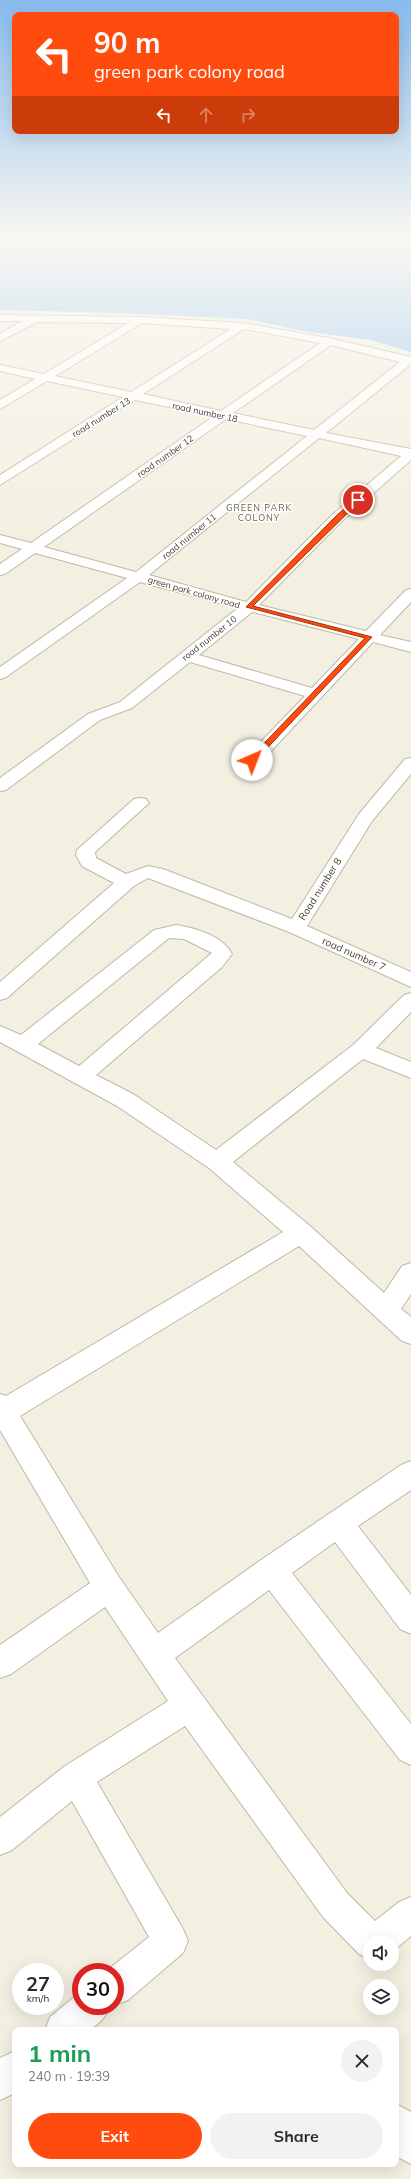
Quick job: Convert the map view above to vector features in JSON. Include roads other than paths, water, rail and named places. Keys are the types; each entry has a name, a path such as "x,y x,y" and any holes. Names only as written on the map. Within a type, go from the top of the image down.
{"street":[{"path":"0,405 113,337"},
{"name":"road number 13","path":"0,480 225,337"},
{"path":"304,337 329,341 410,361"},
{"name":"road number 12","path":"0,571 32,547 329,341"},
{"name":"road number 11","path":"0,674 139,576 314,434 410,361"},
{"name":"road number 18","path":"0,368 411,454"},
{"name":"road number 10","path":"0,786 94,717 126,705 249,607 337,518 411,454"},
{"name":"green park colony road","path":"0,539 249,607 411,648"},
{"path":"252,760 411,593"},
{"path":"186,656 315,694"},
{"name":"Road number 8","path":"0,993 127,882 147,871 156,873 296,928 365,818 411,763"},
{"path":"127,882 89,862 84,855 86,850 140,803"},
{"name":"road number 7","path":"296,928 411,980"},
{"path":"22,1045 161,934 170,930 182,931 219,948 222,954 215,962 81,1076"},
{"path":"217,1162 361,1050 411,1000"},
{"path":"0,1033 125,1100 217,1162 301,1233 411,1333"},
{"path":"361,1050 411,1070"},
{"path":"301,1233 2,1409 109,1587 189,1705 335,1905 364,1935"},
{"path":"386,1311 411,1273"},
{"path":"155,1654 271,1570 411,1474"},
{"path":"338,1523 411,1620"},
{"path":"271,1570 411,1749"},
{"path":"0,1663 109,1587"},
{"path":"0,1838 76,1777 189,1705"},
{"path":"76,1777 171,1941 124,1980"},
{"path":"385,1935 411,1914"},
{"path":"67,2027 81,2015"},
{"path":"0,2082 12,2072"},
{"path":"399,2127 411,2145"}],"water":[{"path":"346,337 411,337 411,352 371,340"}],"district":[{"name":"GREEN PARK COLONY","path":"259,512"}]}
